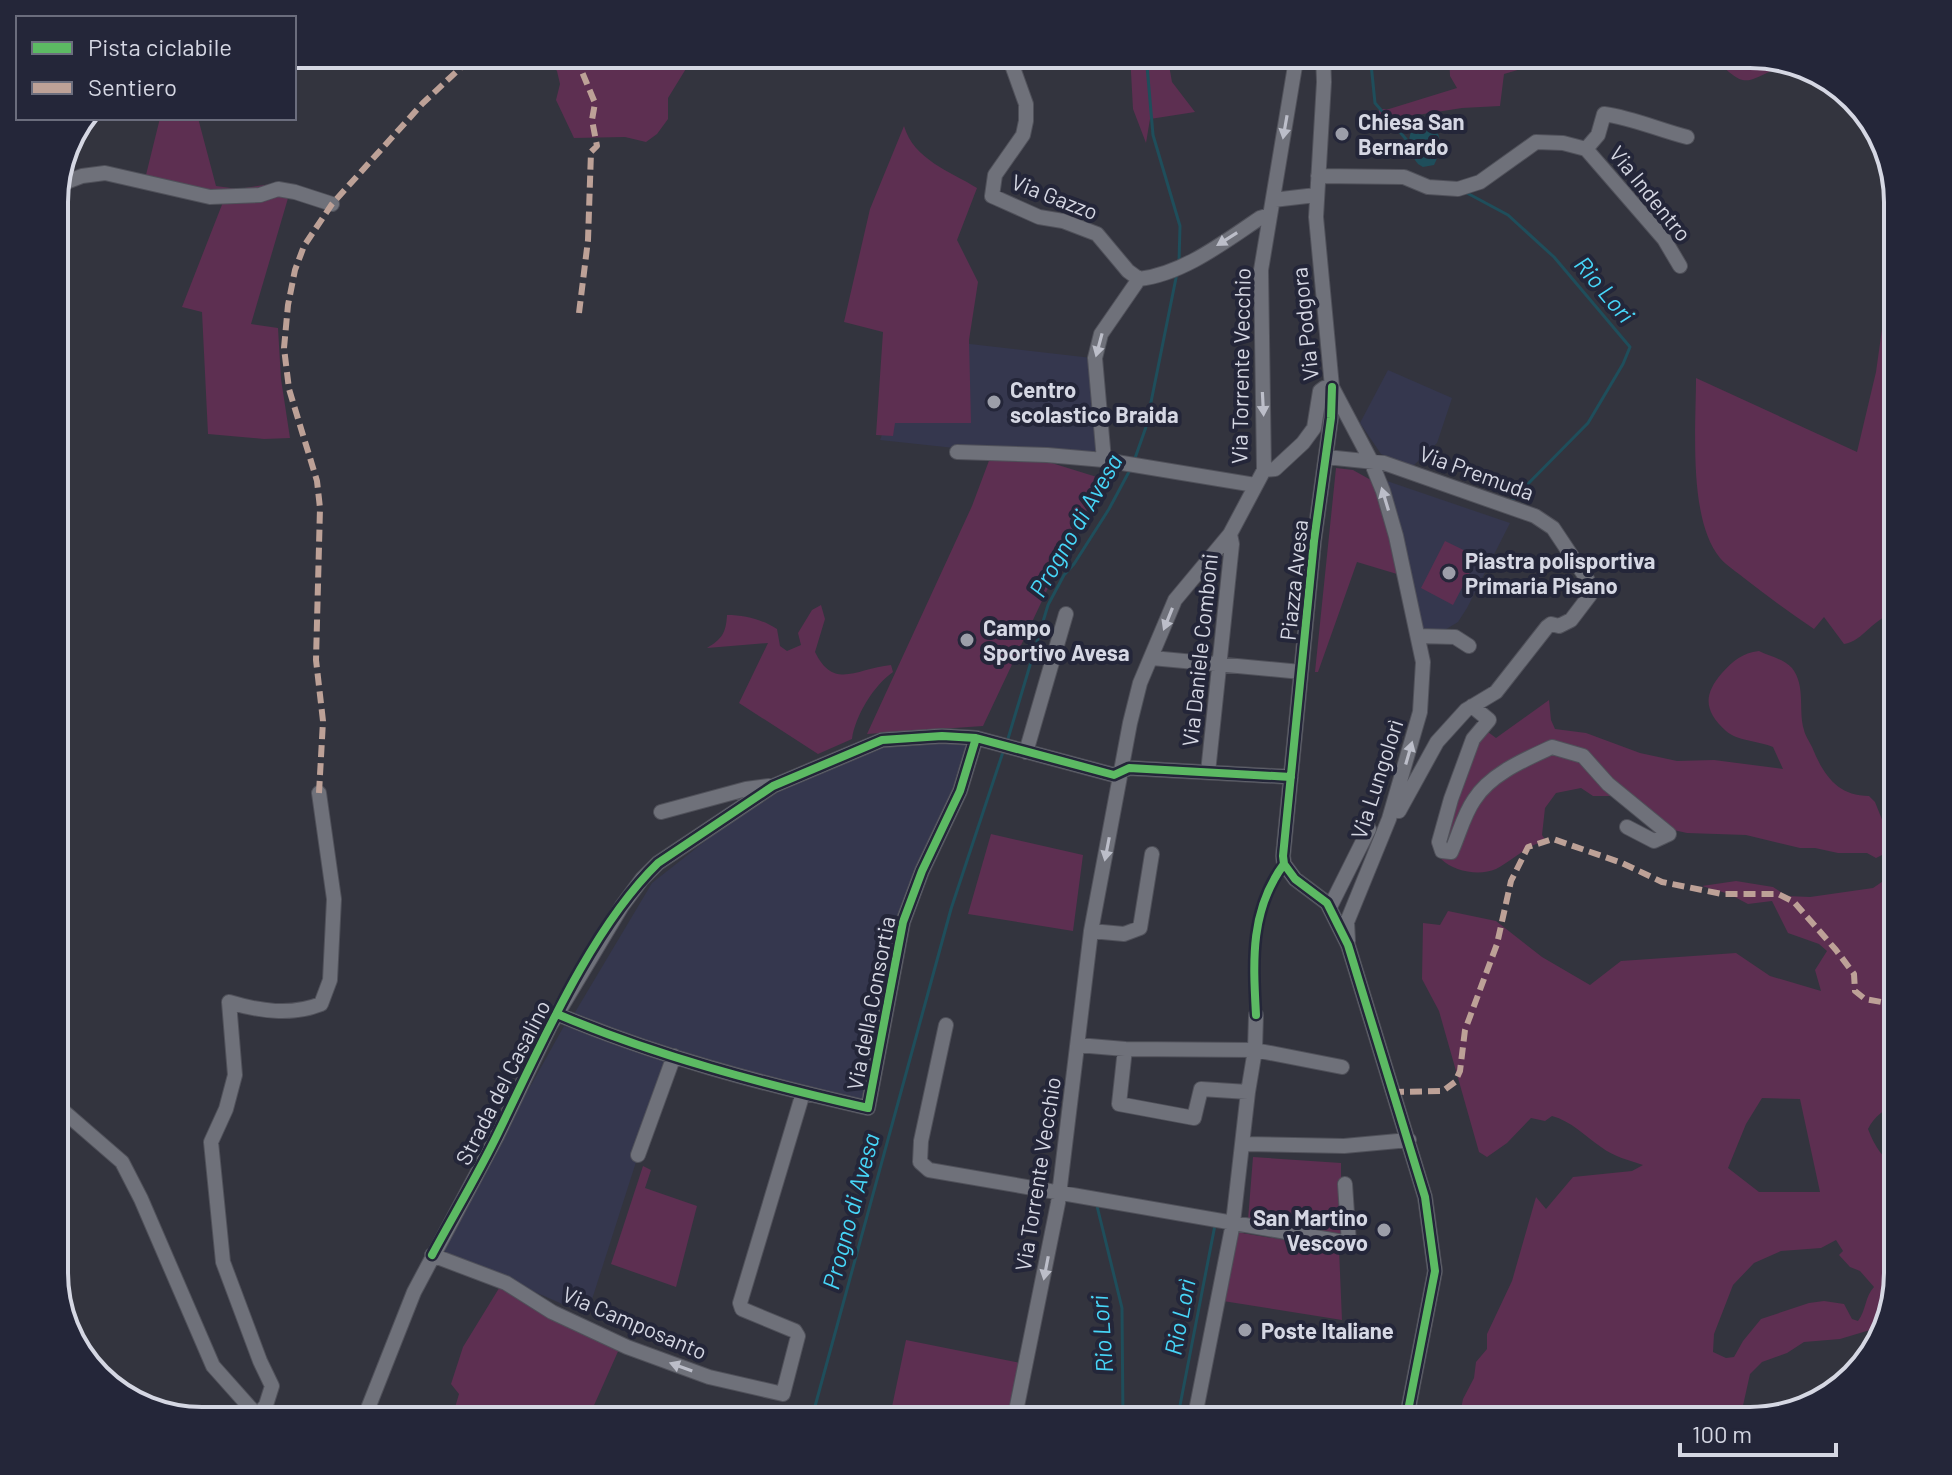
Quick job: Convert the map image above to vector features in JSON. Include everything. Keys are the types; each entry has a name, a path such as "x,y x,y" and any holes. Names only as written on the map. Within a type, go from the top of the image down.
{"street":[{"name":"Via Gazzo","path":"1013,68 1026,104 1026,121 1023,135 995,175 992,196 1039,217 1063,221 1097,234 1128,271 1139,279"},
{"name":"Via Torrente Vecchio","path":"1017,1407 1059,1191 1091,931 1118,774 1134,703 1175,600 1230,534 1264,470 1261,270 1295,68"},
{"name":"Via Podgora","path":"1324,68 1316,195 1332,387 1370,459"},
{"name":"Via Indentro","path":"1586,149 1598,135 1604,114 1636,120 1687,137"},
{"name":"Via Indentro","path":"1318,176 1404,177 1428,187 1458,189 1480,182 1536,142 1563,143 1586,149 1664,239 1680,266"},
{"path":"70,180 105,173 210,197 246,196 278,189 332,204"},
{"path":"1273,200 1316,195"},
{"path":"1104,460 1095,358 1101,334 1139,279 1186,264 1260,218 1270,215"},
{"path":"1264,470 1275,469 1303,443 1316,424 1320,391 1332,387"},
{"name":"Piazza Avesa","path":"1329,904 1295,879 1284,864 1284,840 1332,387"},
{"path":"957,452 1104,460 1255,485"},
{"path":"1326,457 1370,459"},
{"name":"Via Premuda","path":"1370,459 1535,516 1553,528 1587,579"},
{"name":"Via Lungolorì","path":"1348,942 1347,922 1389,819 1420,712 1423,662 1396,536 1370,459"},
{"name":"Via Daniele Comboni","path":"1208,772 1232,544 1230,534"},
{"path":"1590,595 1571,620 1547,627 1496,692 1472,706 1489,720 1473,739 1439,842 1442,851 1451,852 1475,796 1523,760 1552,747 1583,756 1608,784 1669,834 1654,841 1627,827"},
{"path":"1026,752 1066,614"},
{"path":"1418,636 1455,637 1469,646"},
{"path":"1152,658 1301,672"},
{"name":"Via Lungolorì","path":"1348,942 1402,804 1437,742 1472,706"},
{"name":"Strada del Casalino","path":"369,1407 414,1292 497,1136 557,1014 593,951 642,879 673,852 773,786 882,740 942,736 976,738 1118,774 1129,768 1291,777"},
{"name":"Via della Consortia","path":"557,1014 606,1035 674,1056 868,1108 903,922 922,871 960,791 976,738"},
{"name":"Strada del Casalino","path":"661,812 746,789 773,786"},
{"path":"265,1407 272,1386 223,1262 211,1142 226,1109 235,1075 229,1002 255,1010 306,1010 321,1004 327,992 334,899 319,793"},
{"path":"1329,904 1369,829"},
{"path":"1091,931 1124,934 1140,928 1152,854"},
{"path":"1329,904 1338,908 1353,904"},
{"path":"1329,904 1348,942 1425,1197 1435,1271 1409,1407"},
{"path":"1197,1407 1233,1223 1255,1050 1256,1015"},
{"path":"946,1025 919,1158 922,1166 929,1170 1349,1243 1345,1184"},
{"path":"1078,1045 1125,1049 1255,1050 1342,1067"},
{"path":"1125,1049 1119,1104 1194,1118 1201,1089 1248,1092"},
{"path":"638,1155 674,1056"},
{"name":"Via Camposanto","path":"432,1255 506,1283 542,1305 627,1347 709,1377 783,1394 798,1336 795,1331 742,1309 740,1303 803,1093"},
{"path":"68,1115 122,1162 213,1366 250,1407"},
{"path":"1244,1144 1344,1146 1409,1140"}],"shaded area":[{"path":"555,68 686,68 668,98 668,119 657,134 646,142 625,137 574,138 556,100 560,84"},
{"path":"1131,68 1170,68 1172,82 1195,112 1150,119 1146,143 1133,109"},
{"path":"1450,68 1524,68 1504,74 1500,106 1462,108 1379,121 1379,109 1389,109 1457,88 1450,76"},
{"path":"1725,68 1772,70 1751,80 1738,78"},
{"path":"160,120 199,120 216,186 238,189 278,183 291,188 251,324 278,328 281,379 290,438 208,434 202,312 182,307 225,197 145,179"},
{"path":"1423,120 1438,133 1440,145 1434,165 1423,167 1414,158 1409,140 1413,128"},
{"path":"904,126 909,138 924,156 977,188 957,240 978,282 969,340 971,423 895,423 893,436 876,435 883,332 844,322 870,209"},
{"path":"1883,322 1884,617 1857,639 1844,644 1824,617 1814,629 1726,564 1710,541 1698,497 1696,378 1857,452 1876,372"},
{"name":"Centro scolastico Braida","path":"918,338 1092,358 1104,455 973,450 880,440"},
{"path":"1388,370 1452,398 1437,443 1413,466 1381,454 1360,423"},
{"name":"Campo Sportivo Avesa","path":"990,458 1042,460 1100,478 1074,541 1064,554 983,726 867,734 972,506"},
{"path":"1336,468 1353,470 1378,484 1397,574 1357,562 1318,672 1315,672"},
{"path":"1387,481 1510,523 1467,608 1458,622 1443,631 1422,630 1393,520"},
{"name":"Piastra polisportiva Primaria Pisano","path":"1445,541 1478,557 1453,605 1421,588"},
{"path":"821,605 825,619 815,652 822,664 838,674 891,665 893,672 866,702 852,739 818,754 739,703 768,643 707,648 722,635 727,615 734,615 759,620 777,629 780,646 787,651 801,645 798,633 812,610"},
{"path":"1759,651 1781,660 1792,668 1799,682 1802,722 1821,766 1840,788 1869,796 1875,802 1884,822 1884,854 1876,858 1867,853 1800,848 1746,835 1687,833 1669,829 1634,805 1611,796 1593,796 1581,788 1556,793 1545,808 1542,835 1546,841 1532,846 1496,869 1467,872 1446,863 1437,853 1431,843 1476,723 1496,738 1549,700 1555,729 1586,733 1640,753 1677,761 1714,760 1783,769 1773,747 1731,734 1719,724 1710,710 1709,696 1716,681 1734,661"},
{"path":"942,741 972,744 906,924 866,1102 704,1061 571,1019 652,883 723,827 779,792 840,762 888,746"},
{"path":"991,834 1083,855 1073,931 968,914"},
{"path":"1736,881 1773,887 1787,896 1810,897 1873,888 1884,881 1884,1111 1868,1129 1884,1156 1884,1273 1881,1299 1871,1330 1840,1339 1804,1342 1787,1353 1762,1362 1750,1374 1743,1407 1461,1407 1474,1378 1476,1362 1487,1349 1487,1334 1512,1281 1536,1197 1546,1209 1573,1177 1632,1171 1643,1165 1611,1153 1572,1125 1552,1116 1545,1121 1531,1118 1507,1143 1487,1157 1479,1152 1439,1011 1422,979 1423,923 1440,925 1448,911 1496,921 1542,957 1590,985 1621,961 1736,953 1770,976 1821,991 1815,970 1827,951 1819,944 1788,933 1772,901 1748,904 1702,886","holes":["1762,1098 1800,1099 1820,1192 1759,1192 1728,1168 1746,1124","1836,1240 1843,1251 1839,1255 1874,1287 1858,1321 1852,1319 1844,1304 1824,1301 1809,1303 1761,1319 1734,1357 1726,1358 1713,1352 1714,1334 1733,1285 1754,1263 1781,1251 1821,1248"]},
{"path":"564,1026 669,1059 587,1315 443,1251"},
{"path":"1253,1157 1341,1163 1341,1236 1248,1220"},
{"path":"643,1166 651,1170 645,1188 697,1206 676,1287 611,1264"},
{"path":"1236,1232 1339,1249 1342,1320 1223,1301"},
{"path":"501,1285 620,1347 593,1407 455,1407 459,1394 451,1384 463,1347"},
{"path":"906,1340 1020,1363 1011,1407 892,1407"}],"waterway":[{"name":"Progno di Avesa","path":"1147,68 1153,135 1180,226 1179,262"},
{"name":"Rio Lori","path":"1371,68 1375,103 1411,145"},
{"name":"Rio Lori","path":"1467,193 1508,215 1554,257 1630,347 1588,423 1510,502"},
{"name":"Progno di Avesa","path":"1134,461 1146,427 1177,273"},
{"name":"Progno di Avesa","path":"1007,742 1048,605 1064,575 1109,509 1131,468"},
{"name":"Progno di Avesa","path":"815,1407 951,909 1004,749"},
{"name":"Rio Lori","path":"1097,1206 1122,1308 1123,1407"},
{"name":"Rio Lorì","path":"1180,1407 1215,1225"}],"marked path":[{"path":"319,793 323,721 316,660 320,508 317,481 289,389 284,348 288,305 295,270 304,246 332,204 423,103 460,68"},
{"path":"579,313 588,240 591,152 597,146 592,120 595,103 580,68"},
{"path":"1392,1092 1443,1091 1455,1082 1460,1071 1465,1030 1497,944 1511,881 1528,847 1553,839 1622,863 1662,882 1722,894 1778,894 1794,902 1836,950 1854,974 1855,991 1865,999 1884,1002"}],"cycle path":[{"path":"1332,387 1283,856 1284,864 1295,879 1327,903 1348,945 1425,1197 1435,1271 1409,1407"},
{"path":"432,1255 491,1147 569,990 611,920 658,863 773,786 882,740 942,736 976,738 1114,775 1129,768 1291,777"},
{"path":"557,1014 710,1068 868,1108 903,922 922,871 960,791 976,738"},
{"path":"1256,1015 1254,975 1259,917 1273,881 1284,864"}],"place":[{"name":"Chiesa San Bernardo","path":"1342,134"},
{"name":"Centro scolastico Braida","path":"994,402"},
{"name":"Piastra polisportiva Primaria Pisano","path":"1449,573"},
{"name":"Campo Sportivo Avesa","path":"967,640"},
{"name":"San Martino Vescovo","path":"1384,1230"},
{"name":"Poste Italiane","path":"1245,1330"}]}
